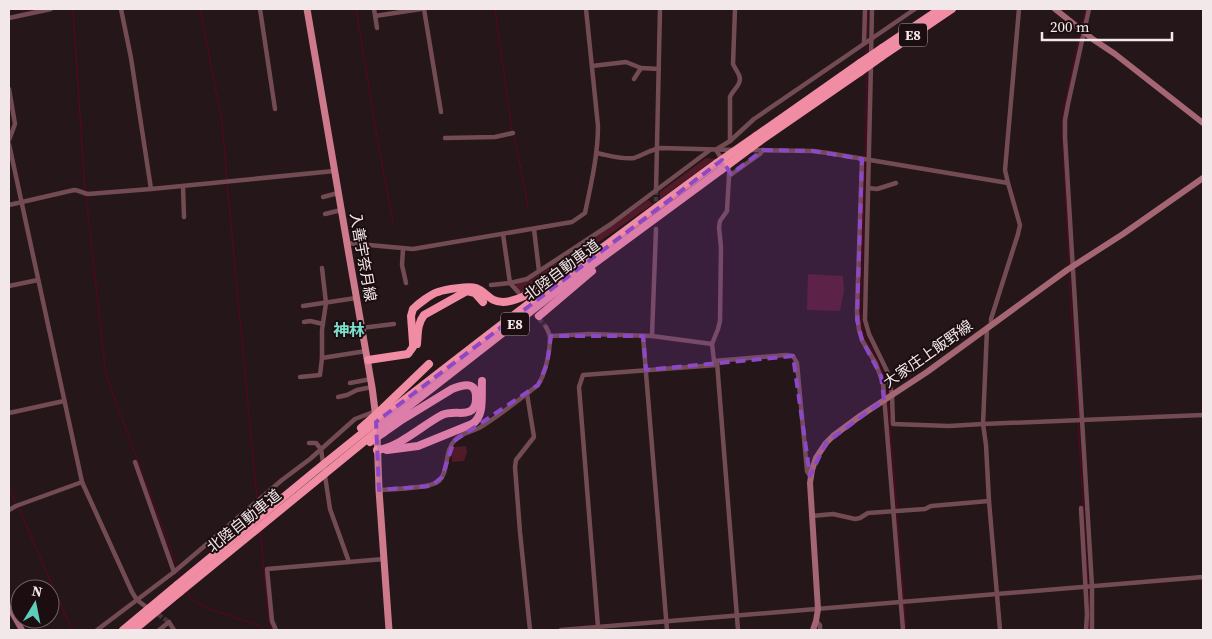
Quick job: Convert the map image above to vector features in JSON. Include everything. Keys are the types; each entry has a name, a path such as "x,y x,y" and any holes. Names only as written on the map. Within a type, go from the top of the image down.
{"highway":[{"name":"北陸自動車道","path":"315,476 382,430 554,294 758,138 882,48 946,10"},
{"name":"北陸自動車道","path":"758,138 860,72 946,10"},
{"name":"北陸自動車道","path":"123,630 178,589 315,476 379,413 495,329 633,224 719,167"},
{"path":"539,316 648,223"},
{"path":"368,360 408,354 413,343 411,316 413,309 435,293 472,288 480,290 494,301 503,302 517,299 568,269 633,224"},
{"path":"368,360 403,358 412,355 416,348 419,326 424,315 464,292 471,292 477,295 480,304"},
{"path":"379,413 429,364"},
{"path":"377,450 418,446 477,421 481,390 485,381"},
{"path":"377,450 390,448 449,412 463,413 471,411 476,404 475,390 466,385 452,389 382,430"},
{"name":"北陸自動車道","path":"134,630 178,589"}],"main road":[{"name":"入善宇奈月線","path":"307,9 361,328 379,413 377,450 389,630"},
{"path":"1055,9 1116,54 1203,123"},
{"name":"大家庄上飯野線","path":"813,630 818,609 810,476 816,458 826,443 833,436 927,372 1070,267 1123,234 1203,178"},
{"path":"9,607 22,630"}],"street":[{"path":"9,18 51,9"},
{"path":"121,9 131,58 151,189"},
{"path":"260,9 275,109"},
{"path":"374,9 377,28"},
{"path":"375,16 422,9 441,112"},
{"path":"347,243 413,249 572,222 585,213 596,153 598,126 586,9"},
{"path":"656,191 660,9"},
{"path":"730,141 730,97 740,81 740,75 733,64 735,9"},
{"path":"864,43 865,9"},
{"path":"872,9 865,320 869,334 887,371 886,424 903,630"},
{"path":"491,285 527,279 593,236 713,150 730,141 754,119 871,37 915,9"},
{"path":"1000,630 983,424 989,327 1020,225 1005,170 1020,9"},
{"path":"1089,9 1065,120 1065,137 1070,267 1092,586 1092,630"},
{"path":"592,66 626,62 641,68 659,69"},
{"path":"634,78 641,68"},
{"path":"9,89 15,124 9,142 82,482 132,592 137,600 145,606"},
{"path":"445,138 495,137 513,133"},
{"path":"596,153 634,158 657,148 813,151 1008,183"},
{"path":"713,150 729,170 727,211 720,221 719,227 721,248 720,321 712,344 714,361 717,363 738,630"},
{"path":"729,176 760,154 762,150"},
{"path":"862,159 857,320 862,340 881,376 888,397 893,424"},
{"path":"9,205 74,190 80,190 82,193 88,194 334,171"},
{"path":"868,188 877,189 896,183"},
{"path":"183,186 184,217"},
{"path":"323,197 338,193"},
{"path":"325,214 341,210"},
{"path":"534,229 539,271"},
{"path":"652,336 656,229"},
{"path":"502,234 510,283 518,292"},
{"path":"403,249 402,265 406,283"},
{"path":"300,377 320,375 322,330 326,303 322,268"},
{"path":"9,286 38,280"},
{"path":"303,306 356,298"},
{"path":"304,322 310,321 323,324"},
{"path":"361,328 394,324"},
{"path":"379,490 431,486 438,482 442,477 449,447 458,437 480,427 538,385 547,364 551,336 546,327"},
{"path":"551,336 590,334 652,336 712,344"},
{"path":"643,336 667,630"},
{"path":"322,358 366,351"},
{"path":"598,627 579,387 584,376 786,355 794,356 797,363 810,476"},
{"path":"350,383 372,383"},
{"path":"338,398 372,383"},
{"path":"527,394 534,437 516,460 516,466 520,532 530,630"},
{"path":"9,413 64,401"},
{"path":"97,630 174,572 355,419 379,413"},
{"path":"886,424 949,426 1203,415"},
{"path":"310,443 316,443 321,449 330,510 349,562"},
{"path":"135,462 174,572"},
{"path":"9,509 82,482"},
{"path":"812,516 833,514 855,519 868,513 925,510 931,506 989,501"},
{"path":"1081,508 1087,614 1086,630"},
{"path":"276,630 271,615 267,570 384,559"},
{"path":"561,630 1203,577"},
{"path":"816,621 820,625 820,630"},
{"path":"159,630 169,622 174,630"}],"highlighted area":[{"path":"763,150 813,151 862,159 857,320 862,340 881,376 884,400 826,443 810,476 793,356 646,370 643,336 551,336 547,364 538,385 454,441 442,477 431,486 379,490 376,422 722,160 731,174"}],"shaded area":[{"path":"706,158 715,159 660,199 660,192"},
{"path":"648,200 653,204 590,248 590,241"},
{"path":"579,248 582,253 567,265 521,294 515,286 516,284 531,280"},
{"path":"808,274 843,276 844,291 840,311 807,310"},
{"path":"466,446 467,452 464,461 452,462 451,450 453,447"}],"waterway":[{"path":"21,9 22,12 38,9"},
{"path":"73,9 85,191"},
{"path":"200,9 222,122 227,179"},
{"path":"356,9 393,222"},
{"path":"495,9 512,132"},
{"path":"867,38 868,9"},
{"path":"1082,27 1086,9"},
{"path":"1069,265 1062,127 1080,34"},
{"path":"867,45 867,53"},
{"path":"867,70 861,313 865,338 882,371 887,395"},
{"path":"514,136 528,206"},
{"path":"227,183 257,498"},
{"path":"86,195 106,375 177,567"},
{"path":"1069,272 1078,417"},
{"path":"888,402 897,510"},
{"path":"1078,421 1088,585"},
{"path":"9,487 16,504"},
{"path":"258,502 259,513"},
{"path":"18,507 72,630"},
{"path":"897,514 904,600"},
{"path":"260,532 269,618 272,630"},
{"path":"178,571 181,579"},
{"path":"1088,589 1089,612"},
{"path":"187,591 191,598 206,608 260,626 264,630"},
{"path":"904,604 906,630"},
{"path":"1089,616 1089,630"}],"tunnel":[{"path":"656,191 656,208"},
{"path":"531,309 546,327"},
{"path":"153,611 169,622"}],"district":[{"name":"神林","path":"349,330"}]}
